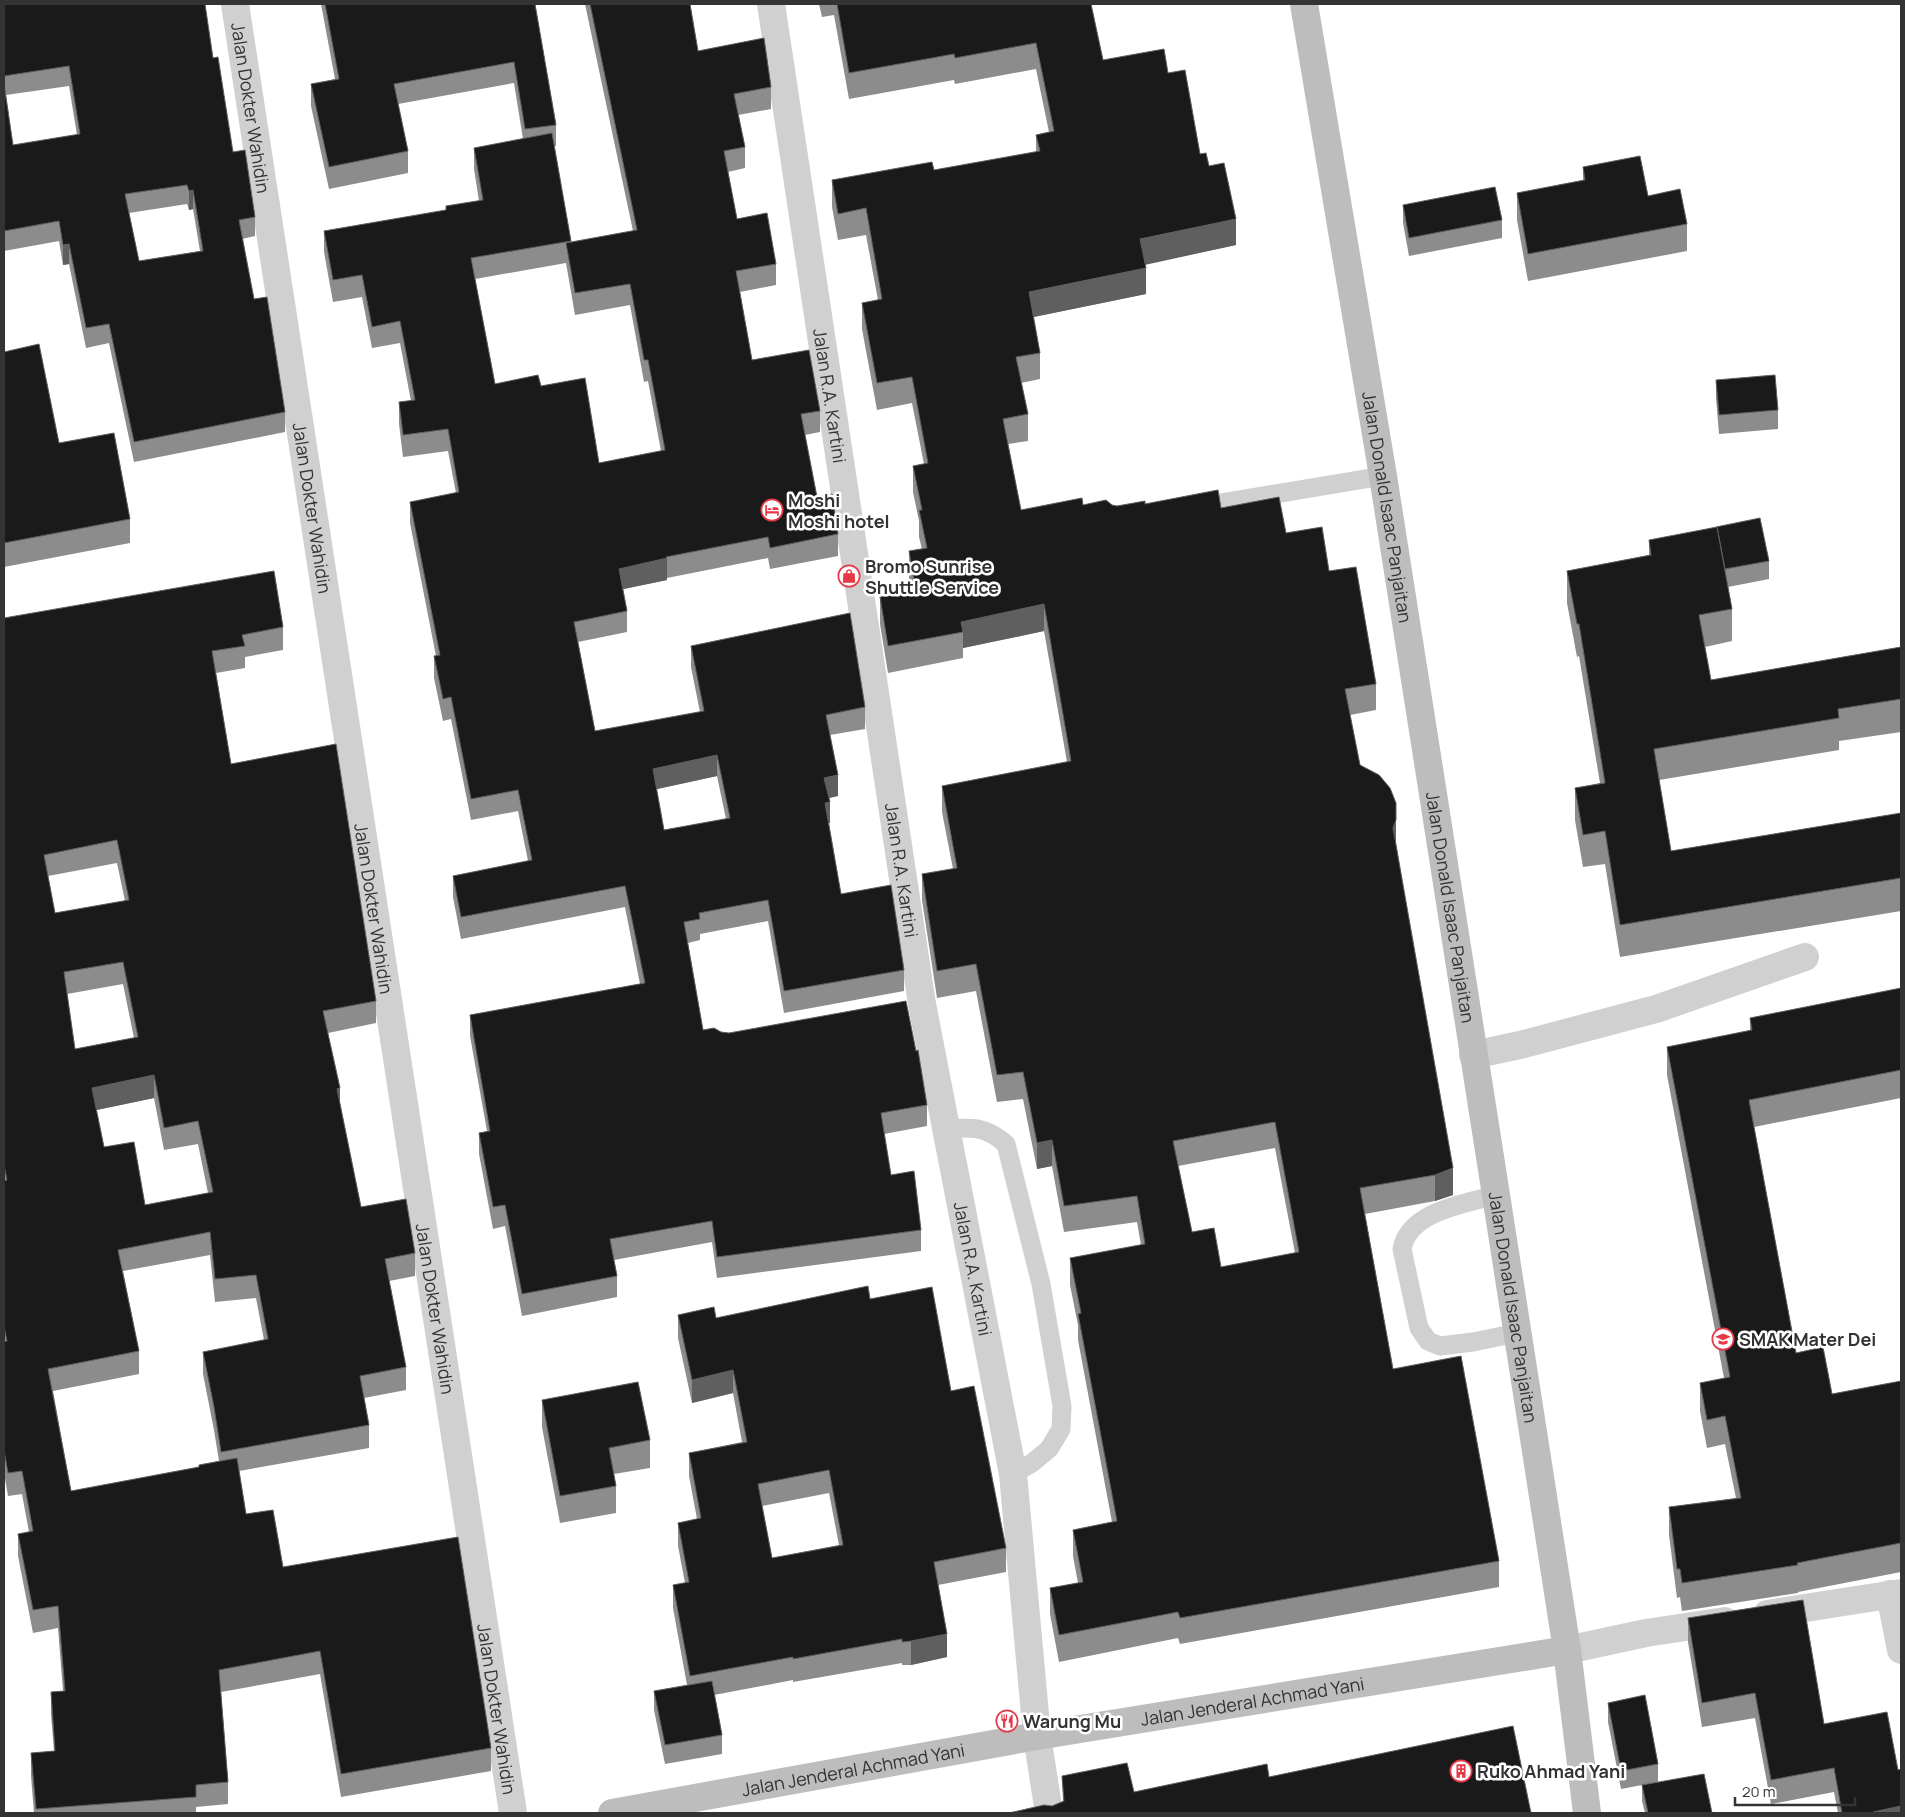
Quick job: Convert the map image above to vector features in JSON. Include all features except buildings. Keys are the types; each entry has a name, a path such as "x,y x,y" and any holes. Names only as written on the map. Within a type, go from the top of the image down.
{"main road":[{"name":"Jalan Donald Isaac Panjaitan","path":"1304,4 1383,476 1496,1195 1567,1650 1587,1813"},
{"name":"Jalan Jenderal Achmad Yani","path":"612,1813 1037,1736 1567,1650"}],"street":[{"name":"Jalan Dokter Wahidin","path":"235,4 514,1813"},
{"name":"Jalan R.A. Kartini","path":"771,4 912,1006 946,1129 1013,1474 1037,1736 1049,1813"},
{"path":"1474,1055 1520,1045 1656,1009 1805,957"},
{"path":"1567,1650 1646,1633 1896,1594 1901,1650"}],"lane":[{"path":"1182,510 1383,476"},
{"path":"946,1129 976,1127 995,1135 1006,1144 1041,1284 1062,1406 1061,1429 1048,1449 1032,1463 1013,1474"},
{"path":"1496,1195 1446,1209 1419,1221 1410,1229 1402,1249 1419,1328 1428,1341 1440,1346 1517,1334"}],"place":[{"name":"Moshi Moshi hotel","path":"772,510"},
{"name":"Bromo Sunrise Shuttle Service","path":"849,576"},
{"name":"SMAK Mater Dei","path":"1723,1339"},
{"name":"Warung Mu","path":"1007,1721"},
{"name":"Ruko Ahmad Yani","path":"1461,1771"}]}
